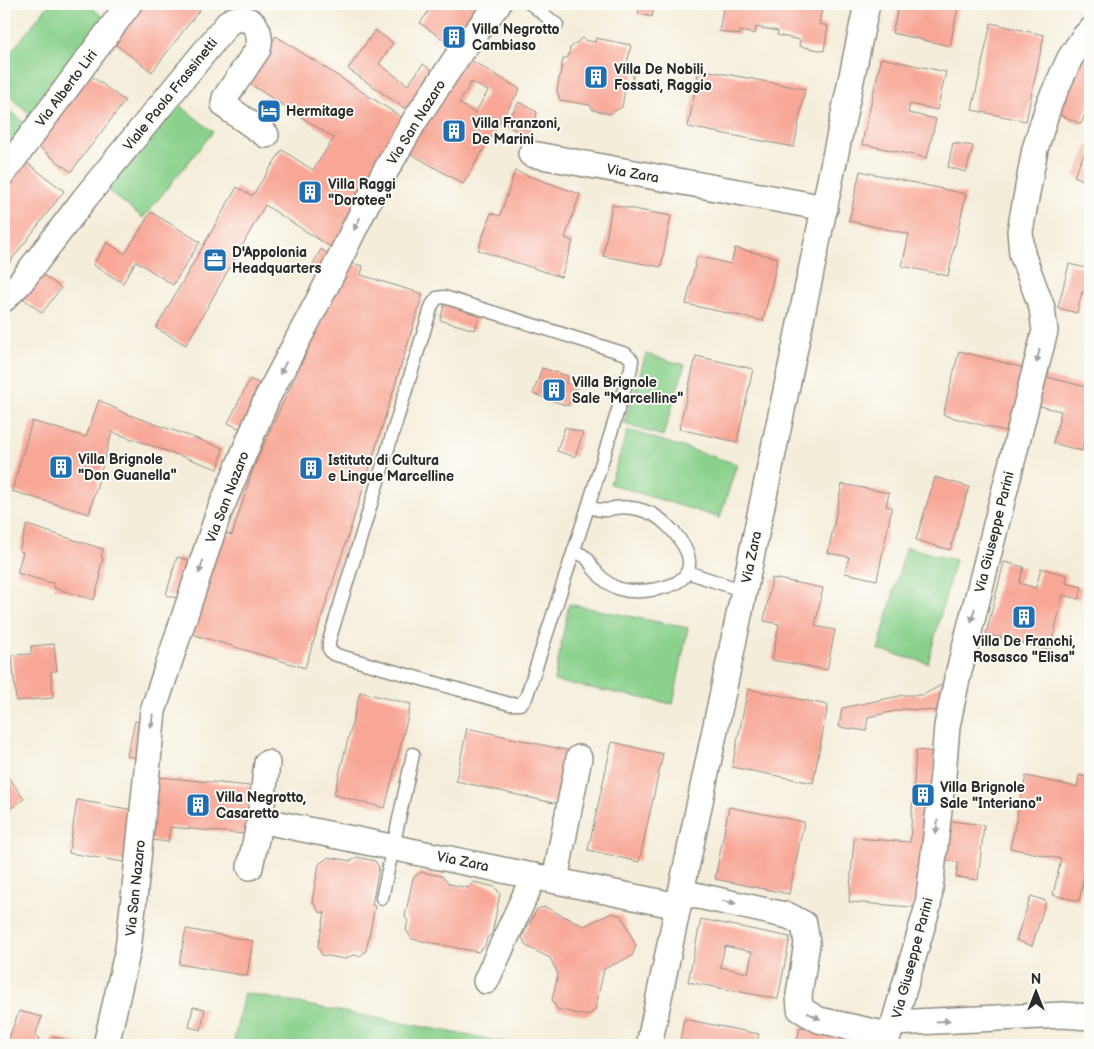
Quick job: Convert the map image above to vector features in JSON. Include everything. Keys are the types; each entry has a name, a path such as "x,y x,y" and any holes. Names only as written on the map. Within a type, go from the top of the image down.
{"street":[{"name":"Via Alberto Liri","path":"4,172 129,4"},
{"name":"Via San Nazaro","path":"106,1045 128,949 153,711 218,515 267,398 367,203 425,105 461,51 498,4"},
{"name":"Via Zara","path":"649,1045 867,4"},
{"name":"Viale Paola Frassinetti","path":"4,299 20,283 91,191 229,22 234,19 247,20 253,24 260,36 258,49 225,98 224,104 266,135"},
{"name":"Via Giuseppe Parini","path":"889,1034 928,906 947,726 957,679 1045,331 1042,308 1022,254 1020,231 1035,149 1050,104 1070,58 1090,31"},
{"name":"Via Zara","path":"531,154 825,208"},
{"path":"486,981 545,878 579,758"},
{"path":"250,867 260,820 267,763"},
{"name":"Via Zara","path":"260,820 545,878 680,899"},
{"path":"680,899 789,916 804,924 807,943 799,995 800,1009 819,1020 889,1034 1063,1015 1090,1017"}],"lane":[{"path":"531,4 557,25"},
{"path":"444,297 626,354 632,360 574,552 526,698 520,704 510,704 333,654 329,649 329,641 337,613 432,305 437,298 444,297"},
{"path":"574,552 584,555 595,571 606,582 620,589 643,591 668,586 688,572 687,554 684,546 671,528 659,518 634,508 606,510 588,506"},
{"path":"688,572 744,592"},
{"path":"382,898 413,754"}],"green space":[{"path":"49,4 87,4 107,20 32,115 4,93 4,61"},
{"path":"176,102 213,132 143,218 105,188"},
{"path":"4,106 27,125 4,155"},
{"path":"646,354 685,365 663,436 624,424"},
{"path":"628,430 737,464 720,518 610,484"},
{"path":"906,547 955,560 928,663 878,650"},
{"path":"569,604 688,628 673,704 554,681"},
{"path":"244,993 519,1045 233,1045"}],"building":[{"path":"137,4 204,4 152,72 110,40"},
{"name":"Villa Negrotto Cambiaso","path":"434,4 493,4 459,51 420,23"},
{"path":"640,4 655,4 652,17 638,14"},
{"path":"724,4 823,4 819,24 828,26 824,51 799,46 800,40 777,35 778,31 756,27 755,34 740,31 740,35 719,31"},
{"path":"899,4 946,4 958,7 950,46 892,33"},
{"path":"991,23 1044,35 1026,121 972,110"},
{"path":"375,30 393,43 379,64 408,85 423,64 441,77 414,115 348,69"},
{"name":"Villa Raggi \"Dorotee\"","path":"276,36 409,122 332,248 265,205 186,345 156,328 237,187 252,196 282,150 313,170 334,138 247,82"},
{"name":"Villa De Nobili, Fossati, Raggio","path":"582,38 595,42 596,38 631,45 626,68 634,70 632,84 626,83 622,107 610,114 593,110 590,105 560,100 557,90 563,59 568,57 569,49"},
{"path":"1079,50 1090,55 1090,103 1081,124 1053,112"},
{"name":"Villa Franzoni, De Marini","path":"460,54 520,89 463,184 403,149","holes":["471,82 488,91 475,113 459,103"]},
{"path":"881,58 946,72 937,110 910,104 908,113 936,119 927,158 862,144"},
{"path":"699,69 805,89 794,147 688,127"},
{"path":"90,75 125,101 71,172 36,145"},
{"path":"519,102 537,112 536,118 526,136 505,125"},
{"path":"1090,141 1090,183 1074,176"},
{"path":"953,143 973,146 966,172 948,167"},
{"path":"26,162 64,191 4,270 4,192"},
{"path":"515,171 580,194 565,238 573,241 561,277 478,250 491,213 500,216"},
{"path":"860,171 966,194 948,276 902,266 909,234 849,221"},
{"path":"612,205 671,216 661,267 603,256"},
{"path":"151,212 200,242 173,285 136,261 123,283 93,265 107,242 125,254"},
{"path":"735,248 778,258 763,321 686,304 697,256 731,264"},
{"path":"321,249 332,256 323,273 312,266"},
{"name":"Istituto di Cultura e Lingue Marcelline","path":"349,263 363,266 361,275 423,294 305,668 182,631 215,530 232,535 252,472 269,432"},
{"path":"1069,264 1090,269 1090,294 1082,292 1077,313 1058,308"},
{"path":"38,271 61,288 42,313 20,296"},
{"path":"445,303 480,313 475,330 440,320"},
{"path":"959,351 1032,370 1016,434 943,415"},
{"path":"696,356 753,369 737,442 679,429"},
{"name":"Villa Brignole Sale \"Marcelline\"","path":"542,368 568,376 566,383 575,386 568,406 533,394"},
{"path":"1039,375 1090,388 1090,421 1082,451 1053,443 1061,411 1031,404"},
{"path":"250,379 266,387 245,431 228,423"},
{"name":"Villa Brignole \"Don Guanella\"","path":"99,400 124,413 223,448 218,469 112,432 89,514 12,491 32,421 86,437"},
{"path":"565,427 583,433 575,457 557,451"},
{"path":"935,477 969,487 950,550 916,540"},
{"path":"842,484 889,493 886,506 892,507 877,580 845,573 849,557 828,553"},
{"path":"27,525 103,549 99,574 101,575 94,600 54,588 55,584 17,573 23,552 19,551"},
{"path":"177,557 195,562 184,600 166,595"},
{"name":"Villa De Franchi, Rosasco \"Elisa\"","path":"1004,562 1024,567 1019,583 1036,588 1041,568 1067,575 1066,583 1082,587 1079,599 1063,595 1050,650 986,634"},
{"path":"772,578 823,588 815,626 835,630 827,670 772,660 779,624 764,621"},
{"path":"54,644 57,671 51,671 53,698 16,701 12,655 31,654 31,646"},
{"path":"947,682 942,711 905,709 868,717 866,731 839,727 842,708 904,695 923,695"},
{"path":"748,689 828,705 813,783 732,767"},
{"path":"360,692 411,704 385,808 334,795"},
{"path":"135,721 149,723 142,759 127,756"},
{"path":"467,728 570,751 558,804 456,781"},
{"path":"612,742 663,754 639,862 588,850"},
{"name":"Villa Brignole Sale \"Interiano\"","path":"916,750 936,752 924,908 849,902 854,838 910,842"},
{"path":"4,771 24,799 4,813"},
{"path":"1079,775 1090,778 1090,866 1086,865 1079,901 1053,895 1061,859 1010,848 1026,776 1077,787"},
{"name":"Villa Negrotto, Casaretto","path":"150,776 250,786 245,834 170,827 168,842 144,839"},
{"path":"77,800 139,811 130,863 69,853"},
{"path":"729,807 804,822 789,894 715,879"},
{"path":"943,820 984,825 978,880 956,877 958,862 938,860"},
{"path":"329,857 351,861 357,857 375,861 379,867 372,905 375,906 366,951 360,956 353,955 345,959 322,955 318,946 325,913 319,912 312,901 319,864"},
{"path":"421,872 442,876 449,884 468,888 474,882 495,887 500,894 492,934 487,938 485,946 478,952 412,939 406,930 408,921 405,917 413,878"},
{"path":"1031,896 1046,901 1032,946 1016,940"},
{"path":"545,907 584,926 612,913 622,916 636,946 632,956 604,969 595,1010 587,1016 557,1009 552,1000 558,974 550,958 526,946 522,937 537,909"},
{"path":"701,919 790,937 778,999 688,982","holes":["725,946 752,952 748,973 720,967"]},
{"path":"186,929 253,941 247,976 179,964"},
{"path":"193,1007 205,1009 201,1030 189,1027"},
{"path":"19,1011 42,1017 35,1036 39,1037 37,1045 20,1045 8,1041"},
{"path":"684,1019 759,1034 756,1045 679,1045"},
{"path":"800,1027 859,1037 859,1045 796,1045"},
{"path":"53,1036 83,1045 50,1045"}],"place":[{"name":"Villa Negrotto Cambiaso","path":"454,37"},
{"name":"Villa De Nobili, Fossati, Raggio","path":"596,77"},
{"name":"Hermitage","path":"269,111"},
{"name":"Villa Franzoni, De Marini","path":"454,131"},
{"name":"Villa Raggi \"Dorotee\"","path":"310,192"},
{"name":"D'Appolonia Headquarters","path":"215,260"},
{"name":"Villa Brignole Sale \"Marcelline\"","path":"554,390"},
{"name":"Villa Brignole \"Don Guanella\"","path":"61,467"},
{"name":"Istituto di Cultura e Lingue Marcelline","path":"311,468"},
{"name":"Villa De Franchi, Rosasco \"Elisa\"","path":"1024,617"},
{"name":"Villa Brignole Sale \"Interiano\"","path":"923,795"},
{"name":"Villa Negrotto, Casaretto","path":"198,805"}]}
